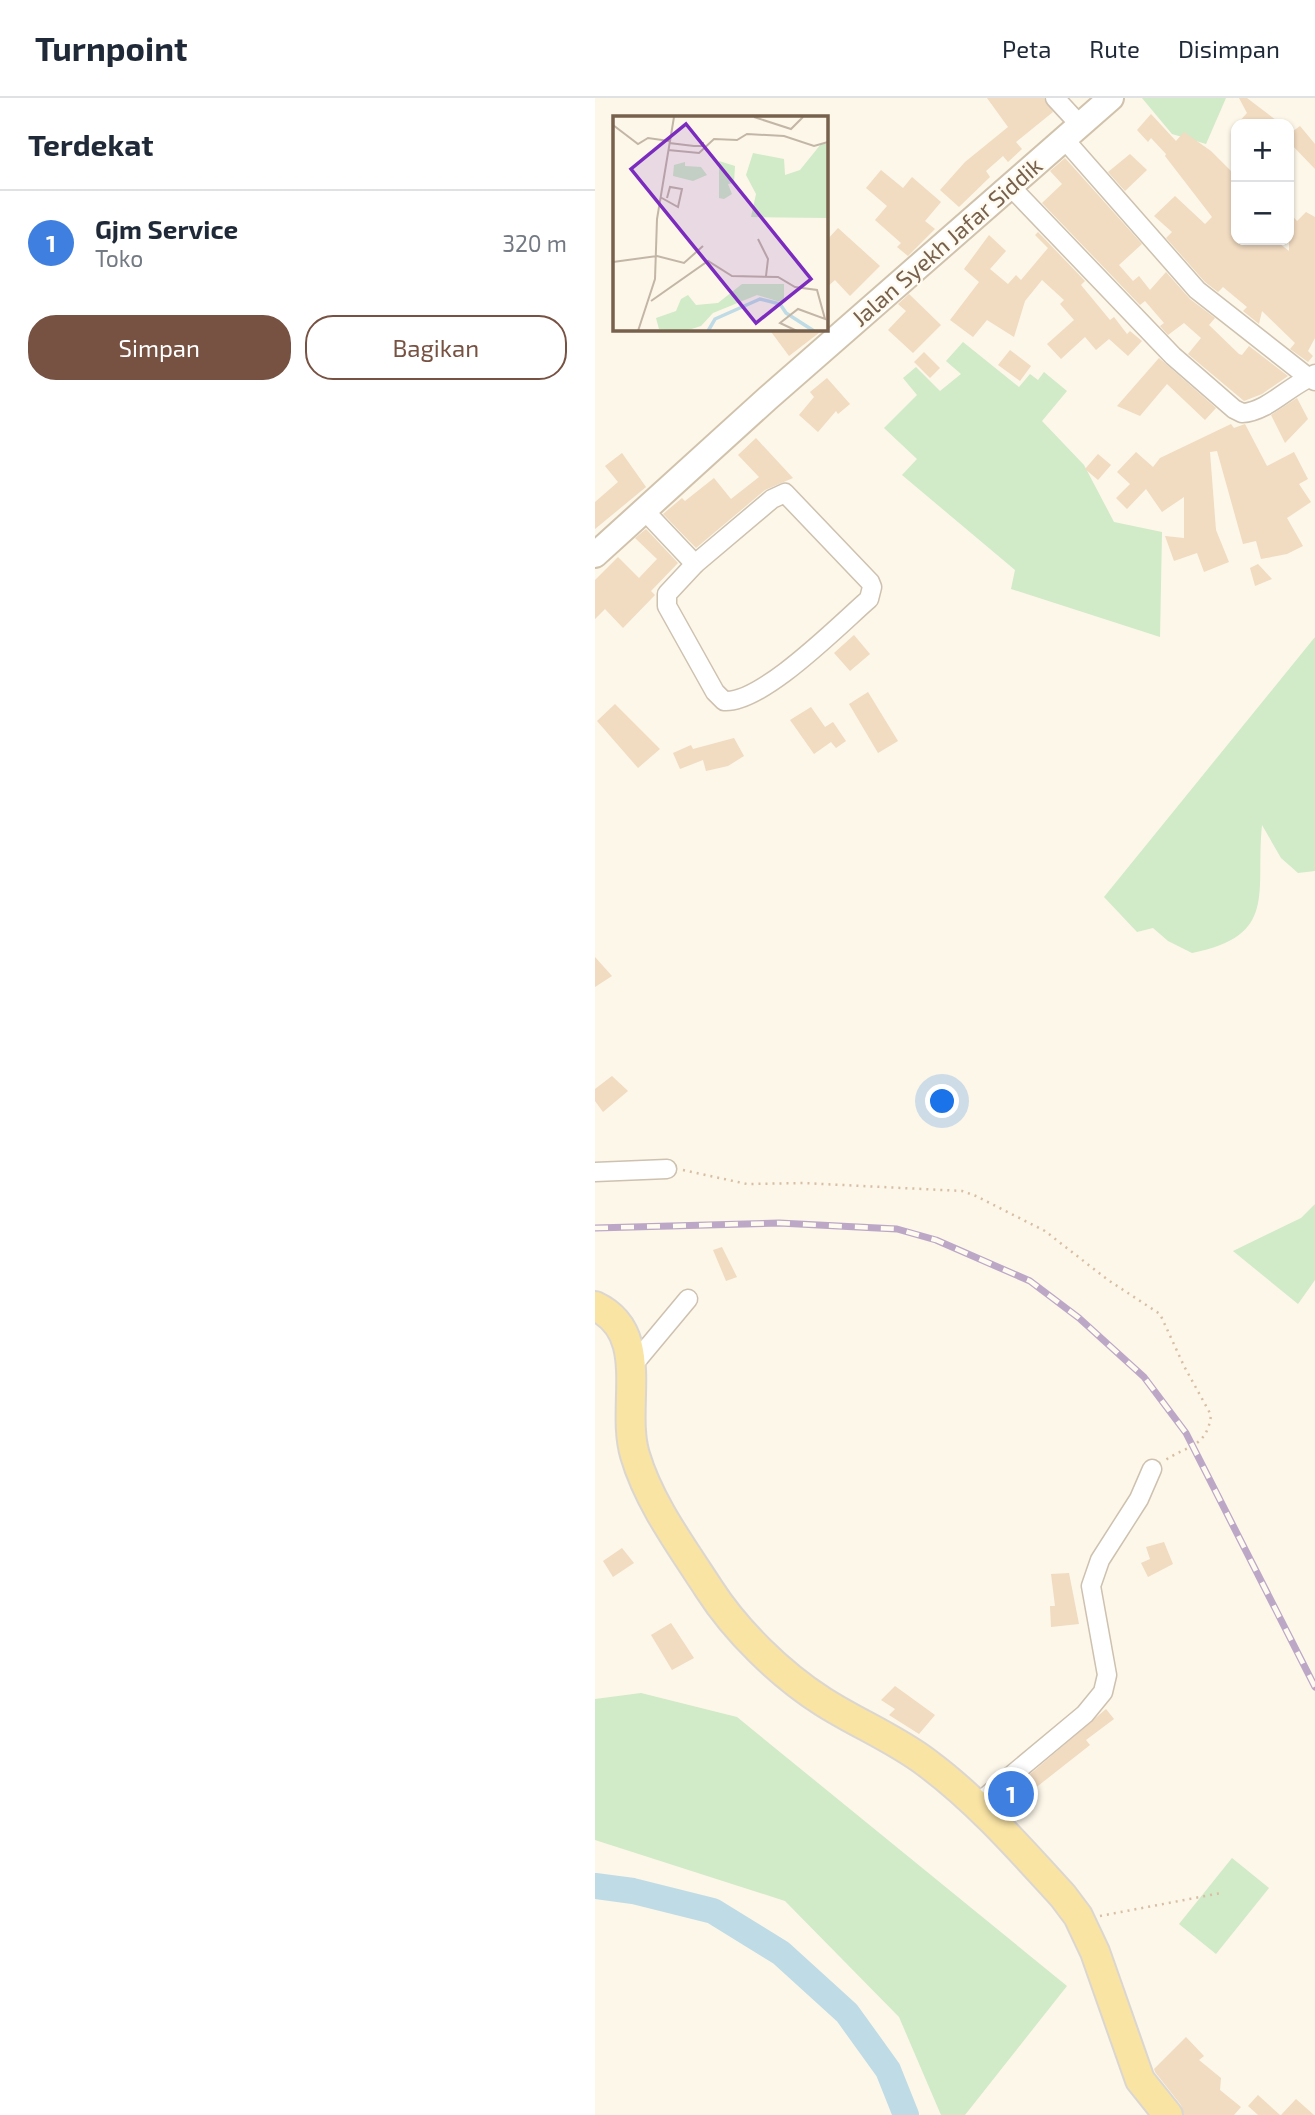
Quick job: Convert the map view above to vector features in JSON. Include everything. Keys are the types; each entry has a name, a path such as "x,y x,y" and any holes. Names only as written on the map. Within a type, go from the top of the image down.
{"main road":[{"name":"Jalan Syekh Jafar Siddik","path":"595,555 1111,98"},
{"path":"595,1306 615,1320 625,1336 633,1365 628,1403 630,1437 641,1475 711,1592 743,1632 802,1687 910,1751 977,1804 1063,1896 1079,1918 1095,1952 1138,2076 1168,2115"}],"street":[{"path":"1011,187 1173,356 1234,409 1242,413 1257,410 1313,378 1197,290 1072,133 1055,98"},
{"path":"785,493 791,495 872,587 869,599 790,669 763,686 728,702 715,691 666,601 669,589 695,564 772,499 785,493"},
{"path":"644,510 695,564"},
{"path":"595,1172 667,1169"},
{"path":"633,1365 688,1299"},
{"path":"977,1804 1085,1714 1103,1692 1107,1675 1091,1586 1100,1560 1139,1499 1152,1469"}],"path":[{"path":"667,1169 694,1171 747,1184 803,1182 962,1191 1045,1231 1108,1280 1160,1314 1184,1366 1207,1406 1211,1415 1206,1436 1152,1469"},
{"path":"1079,1918 1221,1893"}],"green space":[{"path":"1142,98 1226,98 1206,144 1172,134"},
{"path":"963,342 1019,387 1030,374 1038,380 1044,372 1067,391 1042,421 1084,465 1114,522 1162,532 1160,637 1011,589 1015,570 902,475 917,459 884,428 917,395 903,378 916,367 940,391 961,374 946,361"},
{"path":"1315,637 1315,871 1298,873 1281,858 1262,825 1257,908 1251,923 1239,935 1220,945 1192,953 1168,941 1153,928 1137,932 1104,897"},
{"path":"1315,1204 1315,1280 1298,1304 1233,1251 1301,1218"},
{"path":"641,1693 737,1717 1067,1986 965,2115 941,2115 899,2017 785,1901 595,1840 595,1699"},
{"path":"1232,1858 1269,1888 1216,1954 1179,1924"}],"building":[{"path":"987,98 1044,98 1053,112 1016,142 1022,149 1008,162 1003,156 986,171 990,177 959,207 940,190 965,162 1008,127"},
{"path":"1239,98 1247,98 1274,119 1242,119 1247,113"},
{"path":"1151,114 1176,141 1184,132 1211,151 1231,171 1231,245 1281,245 1289,251 1289,245 1294,245 1294,218 1297,221 1306,212 1315,217 1315,338 1308,351 1313,356 1308,362 1290,349 1295,343 1262,311 1259,324 1243,311 1247,307 1223,287 1218,292 1205,282 1166,238 1172,232 1154,216 1175,196 1205,224 1212,217 1166,154 1151,138 1148,142 1137,130"},
{"path":"1300,126 1315,144 1315,169 1294,147 1294,130"},
{"path":"1130,154 1147,170 1125,191 1108,172"},
{"path":"1065,158 1142,244 1119,265 1133,281 1139,276 1150,290 1166,272 1190,299 1215,318 1209,325 1239,354 1242,355 1249,346 1288,376 1262,394 1244,401 1188,354 1201,338 1184,323 1168,335 1160,326 1164,323 1145,301 1140,305 1042,203 1062,184 1050,171"},
{"path":"881,170 903,188 912,177 941,202 925,221 935,229 908,256 897,247 901,243 875,220 887,206 866,188"},
{"path":"838,228 880,266 850,296 835,280 828,286 828,239"},
{"path":"1038,232 1085,281 1081,285 1110,320 1114,317 1127,334 1130,331 1142,341 1128,356 1109,339 1096,350 1085,337 1061,359 1047,344 1074,320 1060,304 1064,300 1042,280 1025,301 1014,337 987,320 973,337 950,320 979,282 964,269 989,235 1006,251 990,269 1008,284 1016,275 1021,280 1048,248 1035,235"},
{"path":"909,294 941,325 913,353 888,330 906,311 898,304"},
{"path":"770,331 821,331 789,356"},
{"path":"1010,350 1031,366 1020,381 998,365"},
{"path":"924,352 940,368 930,378 914,362"},
{"path":"1159,358 1216,408 1205,420 1167,384 1140,416 1117,406"},
{"path":"827,378 850,404 838,414 836,411 818,432 799,415 814,397 810,392"},
{"path":"1297,398 1308,419 1285,443 1271,415"},
{"path":"1231,424 1234,428 1245,424 1267,466 1294,452 1308,479 1299,484 1311,502 1287,518 1303,546 1287,554 1261,559 1256,541 1243,544 1217,451 1210,452 1216,530 1229,562 1204,572 1197,553 1174,561 1165,536 1184,538 1184,497 1162,512 1146,489 1127,509 1116,498 1130,484 1117,472 1136,452 1153,467 1160,458"},
{"path":"756,438 793,478 765,490 696,548 663,514 682,498 685,501 714,478 731,499 759,477 738,455"},
{"path":"622,453 646,487 595,529 595,502 618,482 605,466"},
{"path":"1098,454 1111,465 1098,480 1085,469"},
{"path":"646,529 678,563 651,591 655,595 623,628 605,609 595,619 595,580 618,557 639,578 657,559 635,538"},
{"path":"1258,564 1272,579 1255,586 1250,568"},
{"path":"854,635 870,654 850,671 834,653"},
{"path":"868,692 898,741 878,753 849,704"},
{"path":"615,704 660,749 638,768 597,721"},
{"path":"811,707 825,727 833,722 846,741 836,748 831,742 814,754 790,720"},
{"path":"734,738 744,756 728,766 706,771 703,760 680,769 673,753 691,745 693,749"},
{"path":"595,957 612,976 595,987"},
{"path":"612,1076 628,1091 603,1112 595,1101 595,1089"},
{"path":"722,1247 737,1277 726,1281 713,1250"},
{"path":"1164,1542 1173,1564 1148,1577 1141,1563 1150,1559 1146,1547"},
{"path":"622,1548 634,1563 613,1577 603,1561"},
{"path":"1069,1573 1079,1624 1051,1627 1050,1606 1055,1606 1051,1574"},
{"path":"671,1623 694,1658 672,1670 651,1635"},
{"path":"895,1686 935,1715 919,1734 889,1715 895,1709 881,1700"},
{"path":"1106,1709 1114,1719 1086,1740 1090,1745 1015,1804 1007,1794"},
{"path":"1186,2037 1204,2056 1199,2060 1221,2078 1220,2090 1241,2107 1234,2115 1184,2115 1181,2105 1155,2072 1154,2069"},
{"path":"1258,2095 1280,2115 1258,2115 1248,2106"},
{"path":"1296,2099 1314,2115 1281,2115"}],"waterway":[{"path":"595,1886 633,1891 713,1911 781,1953 847,2013 888,2070 906,2115"}],"railway":[{"path":"595,1228 779,1223 897,1229 936,1240 1030,1281 1079,1318 1144,1377 1186,1433 1315,1687"}],"place":[{"name":"Gjm Service","path":"1011,1794"}]}
